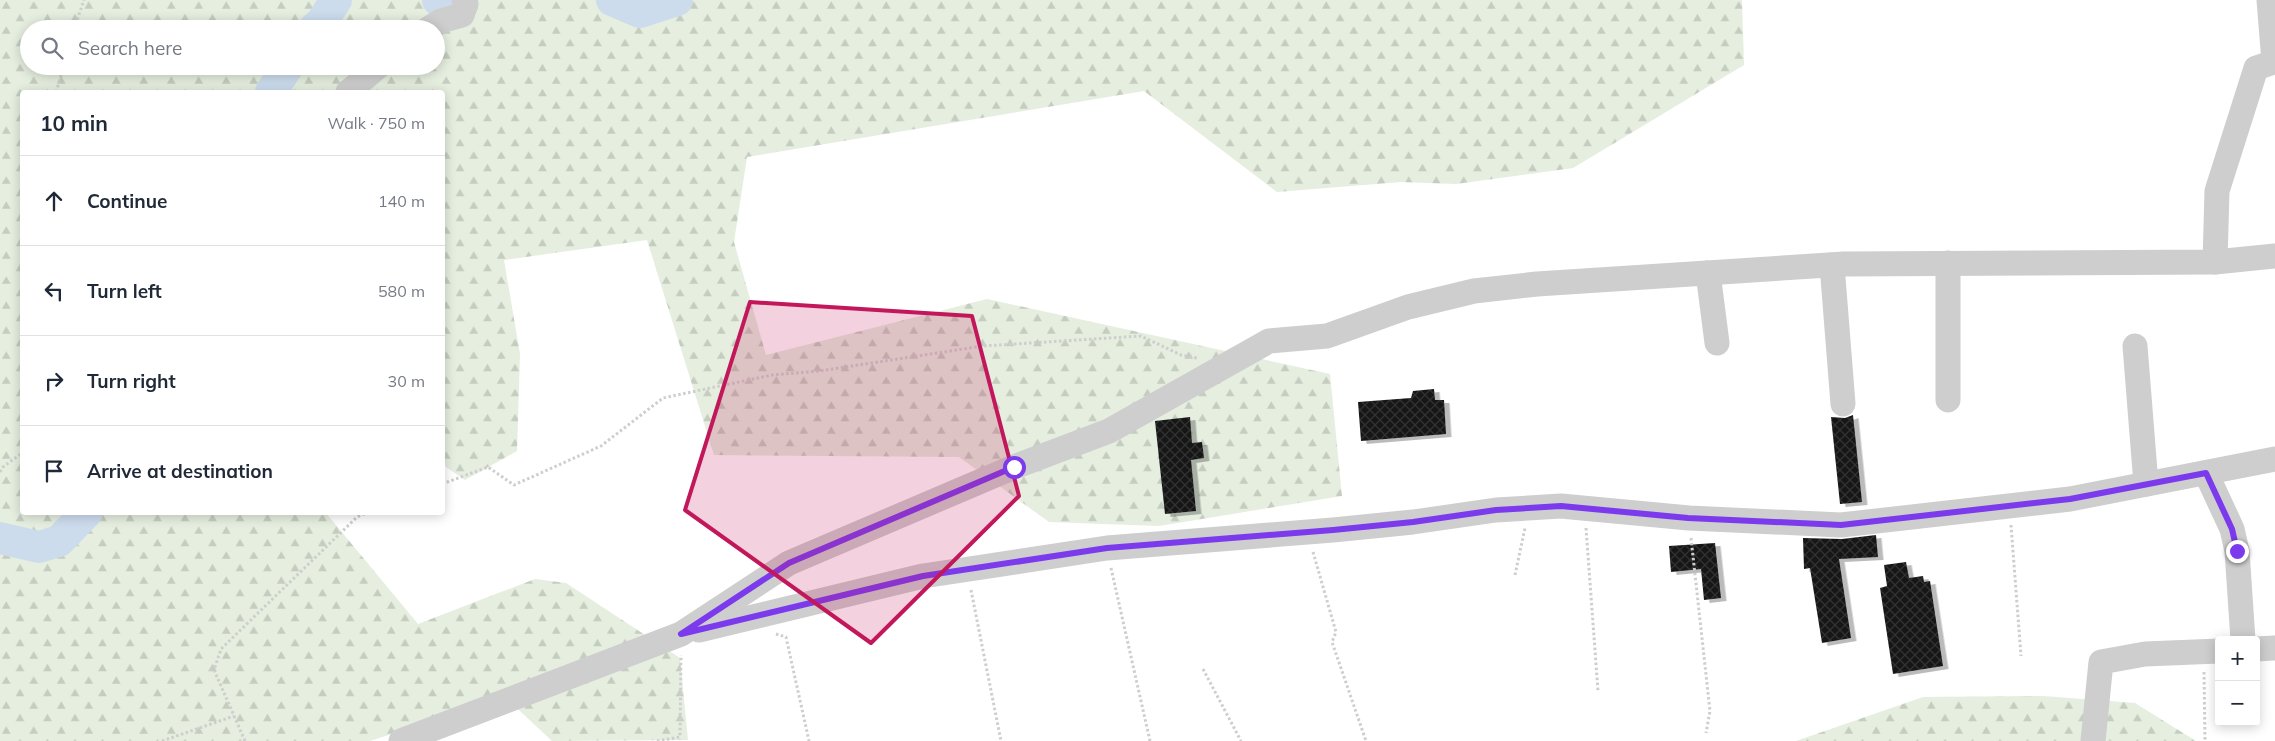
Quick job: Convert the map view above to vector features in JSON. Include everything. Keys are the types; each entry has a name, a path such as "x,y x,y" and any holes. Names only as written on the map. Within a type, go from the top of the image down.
{"street":[{"path":"444,20 462,15 466,4 464,0"},
{"path":"2215,262 2217,191 2224,166 2256,68 2274,62 2269,0"},
{"path":"350,90 368,75"},
{"path":"681,634 789,563 1014,467 1109,431 1270,341 1327,336 1408,307 1474,291 1537,284 1832,265 2215,262 2275,256"},
{"path":"1948,263 1948,400"},
{"path":"1832,265 1843,404"},
{"path":"1708,273 1717,343"},
{"path":"2135,346 2146,484"},
{"path":"414,739 681,634 923,576 967,569 1107,548 1308,532 1413,522 1496,510 1561,506 1688,518 1841,525 2070,499 2275,459"},
{"path":"2206,473 2232,529 2237,551 2243,636"},
{"path":"2260,649 2275,648"},
{"path":"2093,741 2101,662 2145,654 2211,651"}],"path":[{"path":"77,20 84,0"},
{"path":"57,90 61,75"},
{"path":"445,483 488,467 514,484 601,446 663,398 772,375 819,371 983,346 1141,336 1181,354 1228,364"},
{"path":"0,472 3,467 20,454"},
{"path":"2009,506 2021,656"},
{"path":"1584,507 1598,692"},
{"path":"1515,575 1530,508"},
{"path":"245,741 214,670 221,649 360,515"},
{"path":"1688,518 1710,711 1706,733"},
{"path":"1308,532 1336,632 1332,642 1366,741"},
{"path":"1107,548 1150,741"},
{"path":"967,569 1001,741"},
{"path":"769,632 786,637 809,741"},
{"path":"657,741 680,737 681,634"},
{"path":"2205,741 2211,651"},
{"path":"1203,669 1242,741"},
{"path":"162,741 234,716"}],"highlighted area":[{"path":"750,302 972,316 1019,496 871,643 685,510"}],"green space":[{"path":"0,0 1742,0 1744,65 1573,168 1456,184 1401,182 1277,192 1144,91 747,157 734,242 766,355 987,299 1330,374 1342,496 1159,526 1049,522 959,457 714,455 647,240 504,260 520,354 517,451 465,480 445,466 445,90 20,90 20,515 328,515 418,624 535,579 566,583 680,658 688,740 552,741 505,697 370,741 0,741"},
{"path":"2043,696 2135,703 2196,741 1796,741 1923,697"}],"building":[{"path":"1434,389 1435,400 1444,400 1446,434 1361,441 1358,402 1411,398 1413,391"},
{"path":"1853,415 1862,502 1840,504 1831,417 1845,418"},
{"path":"1190,417 1192,443 1202,442 1204,458 1191,460 1196,511 1165,514 1155,421"},
{"path":"1876,535 1878,557 1839,559 1851,638 1822,643 1810,568 1804,569 1803,538 1842,539"},
{"path":"1715,543 1721,598 1704,600 1701,569 1671,572 1669,546"},
{"path":"1906,562 1909,578 1923,576 1924,582 1930,581 1943,666 1893,674 1880,588 1887,586 1884,565"}],"waterway":[{"path":"323,20 336,0"},
{"path":"612,0 640,12 677,0"},
{"path":"272,90 282,75"},
{"path":"0,538 39,547 59,541 84,515"}],"route":[{"path":"1014,467 789,563 681,634 923,576 1107,548 1333,530 1413,522 1496,510 1561,506 1688,518 1841,525 2070,499 2206,473 2232,529 2237,551"}]}
